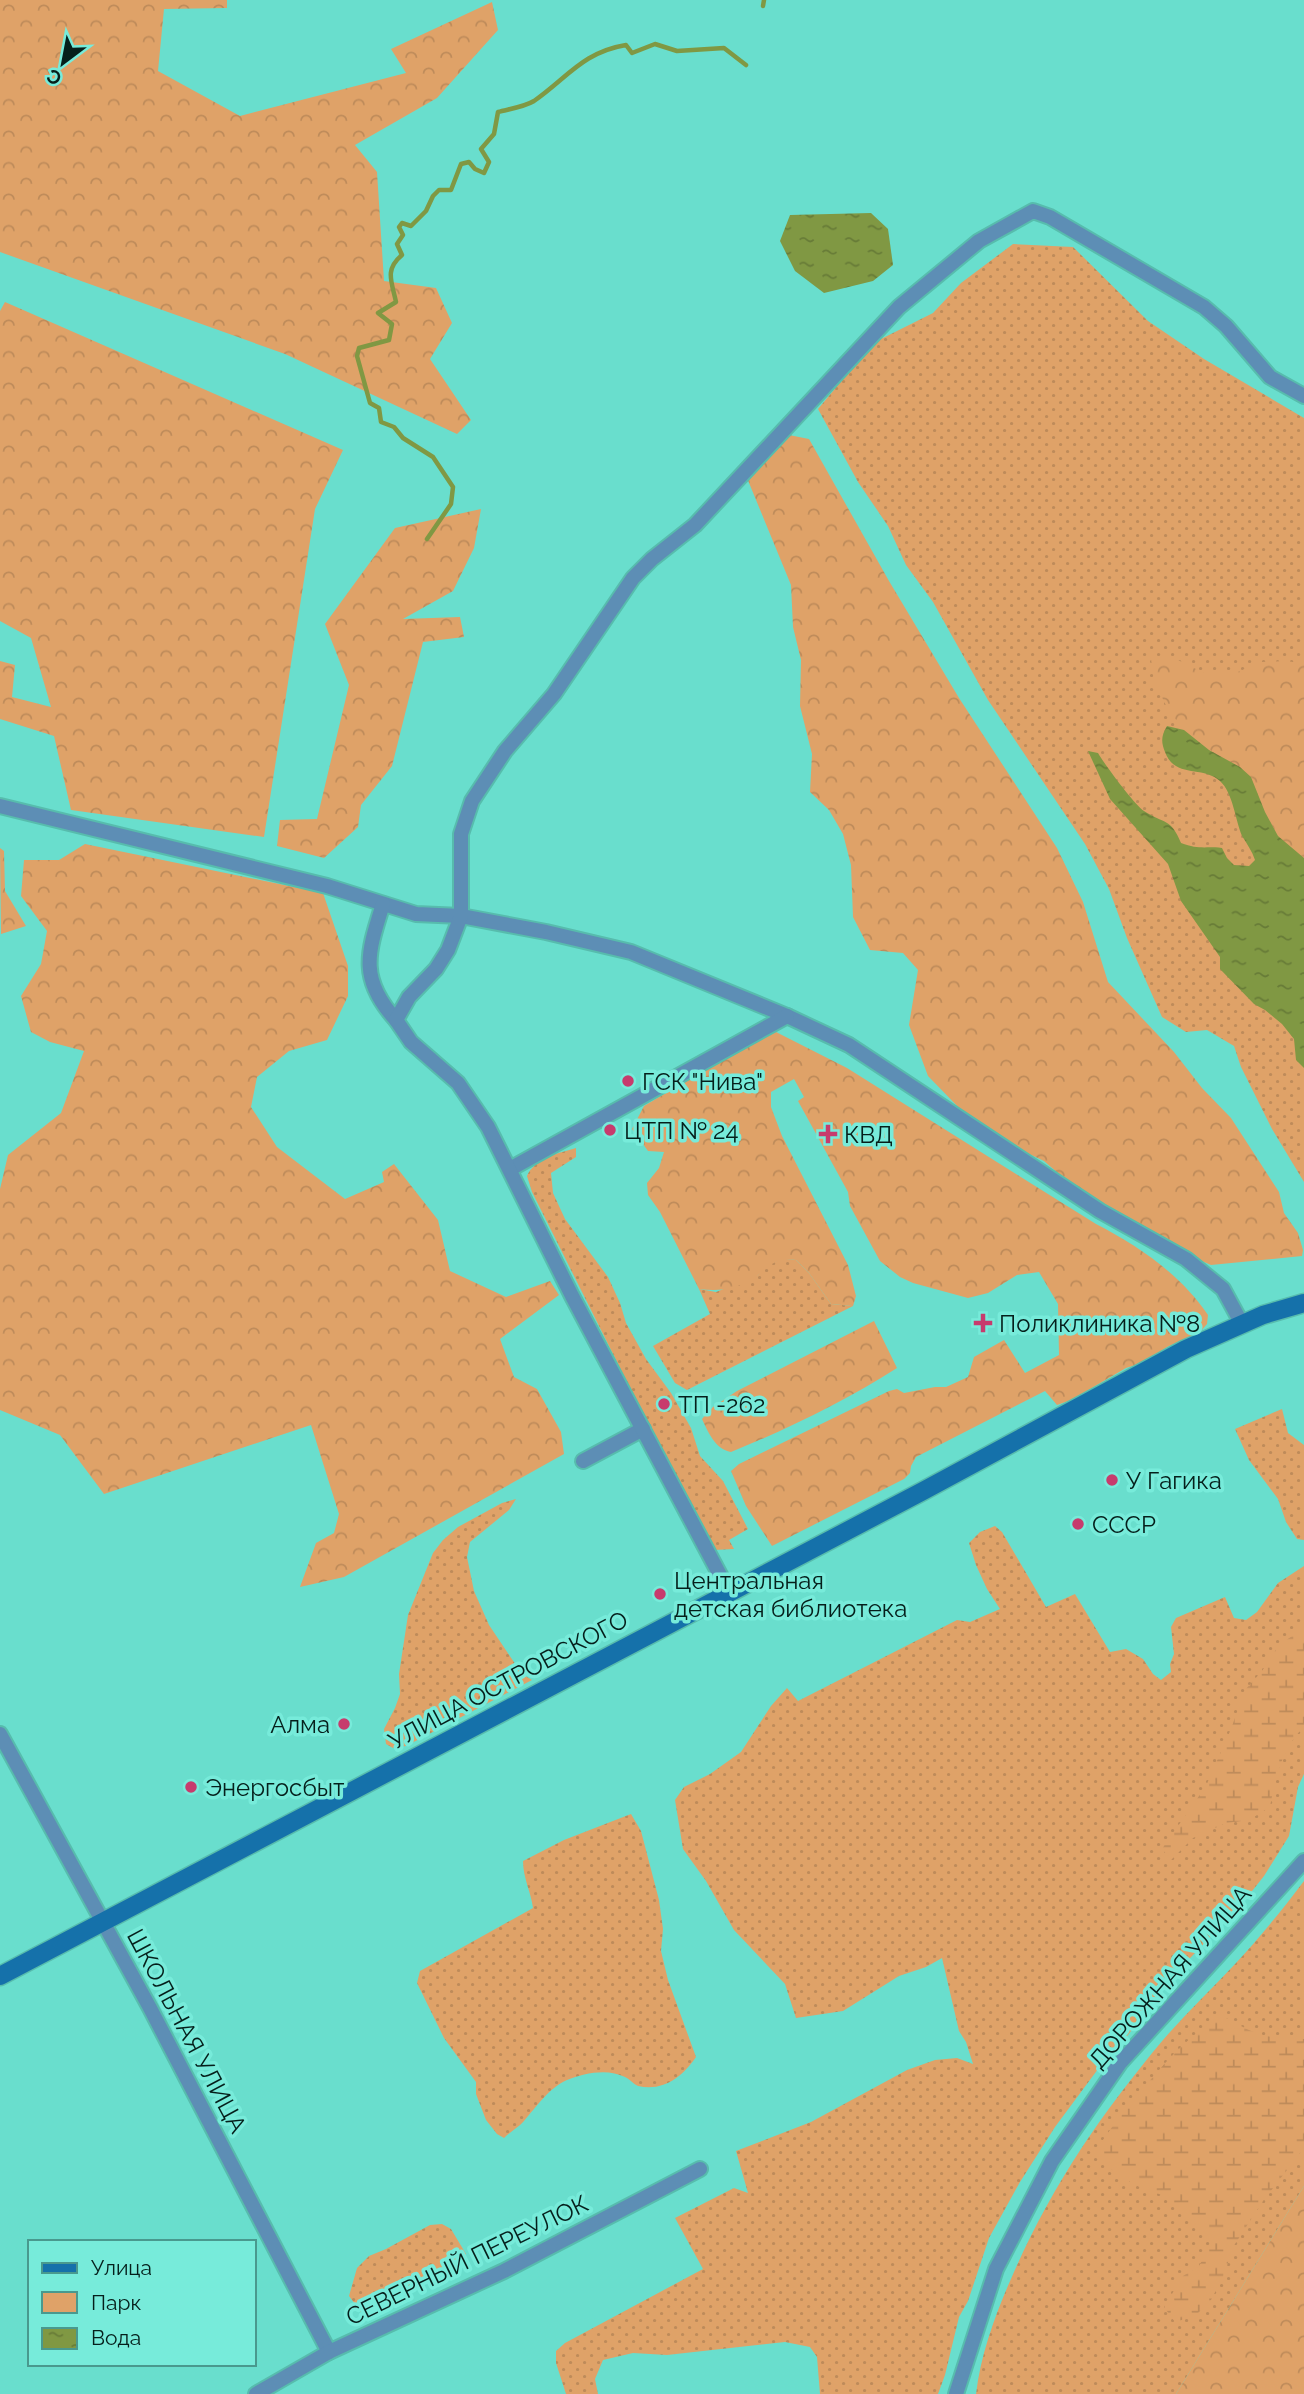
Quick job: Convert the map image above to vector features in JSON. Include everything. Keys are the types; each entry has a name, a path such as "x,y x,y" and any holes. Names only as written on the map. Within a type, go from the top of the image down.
{"main road":[{"name":"УЛИЦА ОСТРОВСКОГО","path":"0,1976 1186,1349 1263,1315 1304,1303"}],"street":[{"path":"396,1020 409,997 436,969 448,950 461,915 461,834 472,801 505,751 554,694 634,578 652,559 703,516 899,307 979,241 1033,211 1050,218 1204,307 1226,326 1270,377 1304,396"},
{"path":"0,806 327,886 416,915 461,915 631,952 787,1016 849,1045 1100,1211 1186,1259 1223,1289 1242,1324"},
{"path":"383,904 369,951 370,975 384,1006 411,1042 458,1083 488,1127 572,1296 729,1592"},
{"path":"510,1169 787,1016"},
{"path":"583,1461 643,1429"},
{"name":"ШКОЛЬНАЯ УЛИЦА","path":"0,1734 103,1920 329,2352"},
{"name":"ДОРОЖНАЯ УЛИЦА","path":"956,2394 996,2269 1052,2161 1120,2063 1304,1861"},
{"name":"СЕВЕРНЫЙ ПЕРЕУЛОК","path":"256,2394 329,2352 504,2271 700,2169"}],"green space":[{"path":"0,0 227,0 227,8 164,9 158,71 240,116 406,73 391,49 492,2 498,30 437,98 355,145 377,172 384,281 436,288 452,323 430,359 471,420 457,434 285,354 0,252"},
{"path":"1013,244 1073,247 1148,321 1204,359 1304,418 1304,1182 1272,1129 1241,1067 1234,1046 1207,1030 1186,1032 1162,1017 1127,938 1109,889 1085,844 988,700 933,602 906,565 888,526 858,482 818,409 873,343 933,313 961,283"},
{"path":"5,302 343,450 315,509 264,837 71,810 54,736 0,719 0,661 15,665 12,697 51,707 31,638 0,621 0,311"},
{"path":"789,435 809,439 959,698 1057,848 1083,902 1108,982 1231,1118 1279,1192 1284,1213 1298,1233 1302,1256 1211,1265 1174,1249 1074,1187 1044,1161 1002,1141 964,1113 928,1076 909,1025 918,970 903,953 870,950 853,917 851,865 843,834 829,810 810,792 812,754 800,706 801,660 793,627 791,585 747,478"},
{"path":"481,509 474,548 453,591 403,619 460,617 464,637 423,642 392,766 361,805 358,827 324,858 277,846 280,820 317,819 349,685 325,624 395,528"},
{"path":"1174,658 1204,673 1233,674 1261,662 1287,661 1304,664 1304,858 1278,836 1251,777 1192,738 1169,712 1154,680 1151,659"},
{"path":"85,844 323,893 348,966 348,996 327,1040 289,1051 257,1077 251,1107 277,1147 345,1199 384,1182 382,1172 394,1164 438,1220 450,1271 506,1297 550,1281 559,1295 500,1339 514,1377 537,1389 561,1432 564,1454 344,1577 300,1587 316,1543 334,1533 339,1514 311,1425 104,1494 60,1435 0,1410 0,1189 8,1155 61,1113 84,1051 50,1042 31,1032 21,996 41,964 47,931 21,896 24,860 59,860"},
{"path":"0,848 4,851 5,891 26,926 1,934"},
{"path":"776,1032 847,1068 1143,1252 1185,1287 1208,1315 1207,1324 1200,1332 1126,1368 1071,1400 1057,1405 1045,1391 916,1457 910,1473 904,1479 772,1546 746,1506 731,1471 739,1464 889,1391 897,1389 904,1393 946,1387 968,1377 974,1357 1004,1340 1025,1373 1059,1355 1058,1304 1039,1272 1017,1275 988,1293 968,1298 913,1283 900,1277 880,1261 850,1206 848,1192 798,1101 804,1097 794,1079 771,1092 771,1107 782,1136 848,1265 856,1296 853,1306 831,1304 796,1260 774,1263 736,1287 722,1290 699,1289 660,1212 648,1195 647,1183 659,1168 664,1152 648,1151 632,1129 644,1106 732,1054"},
{"path":"576,1148 576,1157 551,1173 553,1193 565,1219 608,1277 626,1323 646,1359 671,1393 691,1428 700,1456 723,1481 748,1529 729,1540 734,1549 714,1550 688,1504 532,1192 527,1176 536,1165 548,1157"},
{"path":"781,1259 796,1260 831,1304 853,1306 687,1390 675,1383 653,1346 710,1314 699,1289 716,1292 758,1275 766,1266"},
{"path":"874,1321 897,1368 816,1414 731,1452 713,1439 702,1419 713,1407 737,1391"},
{"path":"1282,1409 1288,1433 1304,1445 1304,1540 1297,1539 1286,1522 1278,1499 1249,1460 1235,1429"},
{"path":"516,1499 509,1510 470,1542 467,1557 474,1591 489,1625 522,1674 532,1680 406,1746 393,1748 386,1744 384,1729 400,1694 399,1674 408,1615 433,1553 458,1527 502,1503"},
{"path":"995,1526 1002,1532 1046,1607 1075,1594 1110,1652 1126,1649 1143,1659 1153,1674 1161,1680 1171,1672 1170,1664 1174,1654 1171,1627 1176,1618 1225,1597 1234,1618 1246,1620 1257,1612 1278,1583 1304,1566 1304,1774 1298,1787 1289,1836 1264,1876 1241,1905 1169,1980 1128,2035 1104,2061 1055,2127 1020,2182 989,2238 968,2301 959,2317 938,2394 820,2394 817,2357 810,2347 785,2342 667,2355 633,2353 603,2360 595,2379 598,2394 566,2394 556,2363 556,2351 565,2343 703,2269 675,2218 734,2188 748,2193 736,2151 811,2122 907,2070 935,2060 957,2058 973,2064 966,2042 959,2031 942,1958 926,1967 899,1976 843,2011 796,2018 785,1984 734,1930 706,1881 683,1849 675,1800 684,1787 710,1774 741,1752 771,1706 787,1688 798,1701 957,1620 970,1622 1000,1609 987,1589 969,1543 980,1532"},
{"path":"1304,1631 1304,1727 1285,1754 1277,1774 1270,1807 1249,1820 1226,1823 1193,1838 1171,1860 1162,1849 1206,1786 1245,1690 1262,1671 1279,1645"},
{"path":"631,1814 641,1831 659,1900 663,1929 661,1951 668,1980 696,2057 679,2076 656,2087 638,2086 618,2074 604,2072 567,2080 549,2092 522,2123 504,2138 497,2134 486,2120 476,2094 476,2082 444,2038 417,1983 420,1971 533,1908 523,1861 564,1840"},
{"path":"1304,1881 1304,2186 1176,2394 976,2394 986,2347 1008,2286 1062,2179 1119,2095 1163,2040 1245,1953"},
{"path":"1223,2016 1261,2035 1304,2039 1304,2148 1263,2201 1233,2247 1224,2275 1211,2300 1195,2316 1175,2322 1164,2307 1183,2276 1199,2266 1213,2241 1167,2197 1135,2185 1114,2172 1095,2153 1115,2123 1166,2062 1198,2032"},
{"path":"1304,2186 1304,2394 1176,2394"},
{"path":"442,2224 451,2229 466,2254 443,2273 416,2289 361,2312 349,2296 357,2268 369,2256 430,2225"}],"water":[{"path":"871,213 888,229 893,265 873,281 824,293 795,271 780,241 790,215"},
{"path":"1167,726 1184,730 1251,777 1278,836 1304,858 1304,1068 1296,1060 1294,1039 1282,1024 1254,1004 1220,969 1220,957 1181,901 1168,864 1110,799 1088,751 1098,753 1134,801 1144,811 1170,825 1181,843 1222,848 1234,865 1249,866 1255,860 1242,836 1231,799 1224,786 1213,776 1182,769 1169,760 1162,742"}],"waterway":[{"path":"763,6 764,0"},
{"path":"427,539 451,504 453,487 433,457 403,438 394,427 381,422 379,408 370,403 357,356 359,348 389,340 392,324 378,313 396,302 391,271 402,255 397,244 403,235 399,227 402,223 411,226 426,211 439,190 451,190 461,164 469,162 484,173 489,162 481,149 494,134 498,112 534,101 598,53 626,45 632,53 655,44 677,51 724,48 746,65"}],"place":[{"name":"ГСК \"Нива\"","path":"628,1081"},
{"name":"ЦТП № 24","path":"610,1130"},
{"name":"КВД","path":"828,1134"},
{"name":"Поликлиника №8","path":"983,1323"},
{"name":"ТП -262","path":"664,1404"},
{"name":"У Гагика","path":"1112,1480"},
{"name":"СССР","path":"1078,1524"},
{"name":"Центральная детская библиотека","path":"660,1594"},
{"name":"Алма","path":"344,1724"},
{"name":"Энергосбыт","path":"191,1787"}]}
